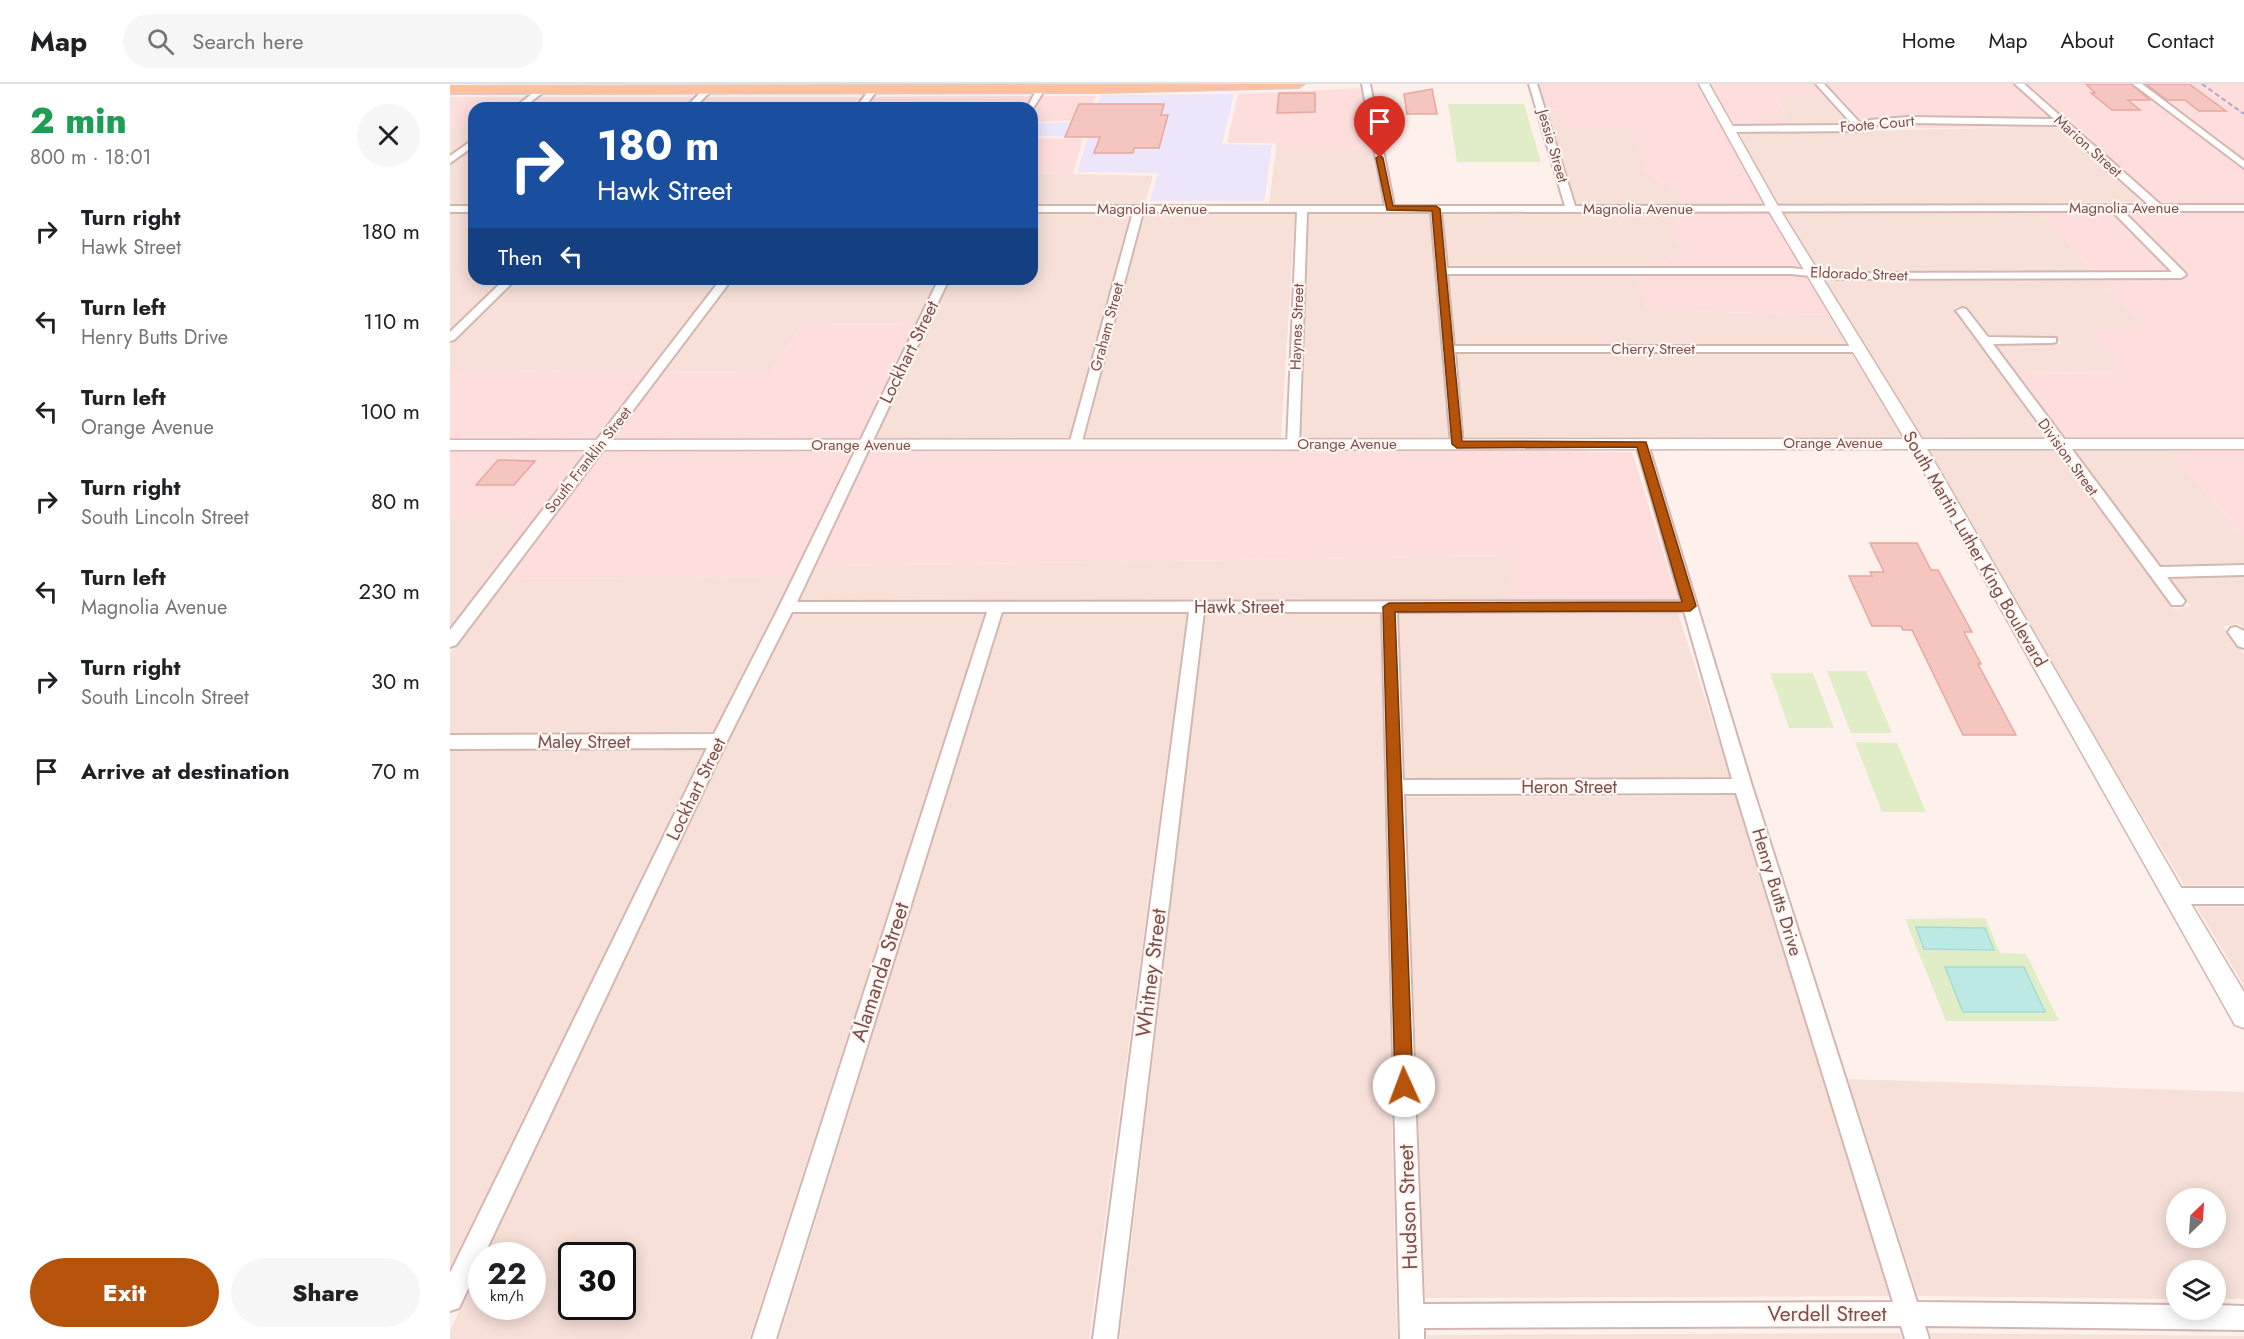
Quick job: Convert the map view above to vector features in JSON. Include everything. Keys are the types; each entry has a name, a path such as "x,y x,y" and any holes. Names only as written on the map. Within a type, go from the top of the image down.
{"main road":[{"path":"450,90 519,87 542,90 874,89 936,86 1041,89 1299,84"}],"street":[{"path":"1366,84 1390,209"},
{"name":"Jessie Street","path":"1533,84 1571,209"},
{"name":"South Martin Luther King Boulevard","path":"1704,84 1811,273 1915,442 2173,896 2244,1016"},
{"path":"1820,84 1860,128"},
{"name":"Marion Street","path":"2019,84 2158,208"},
{"path":"2137,84 2244,165"},
{"path":"864,102 874,89"},
{"path":"1034,102 1041,89"},
{"path":"526,102 542,90"},
{"path":"695,102 708,90"},
{"name":"Foote Court","path":"1731,129 1860,128 1870,123 1908,120 2060,122"},
{"path":"450,160 468,146"},
{"name":"Graham Street","path":"1075,445 1139,208"},
{"name":"Eldorado Street","path":"1442,271 1791,271 1839,276 2181,275 2114,208"},
{"name":"Magnolia Avenue","path":"1038,209 2244,208"},
{"path":"450,209 468,209"},
{"name":"Haynes Street","path":"1293,445 1302,209"},
{"path":"1436,209 1457,444"},
{"path":"450,338 505,285"},
{"name":"South Franklin Street","path":"450,640 722,285"},
{"name":"Lockhart Street","path":"450,1299 719,741 788,607 941,285"},
{"name":"Division Street","path":"1962,311 2177,601"},
{"path":"1984,341 2052,340"},
{"name":"Cherry Street","path":"1449,349 1857,350"},
{"name":"Orange Avenue","path":"450,445 1915,442 2244,444"},
{"name":"Henry Butts Drive","path":"1642,444 1743,786 1917,1339"},
{"path":"2154,572 2244,570"},
{"name":"Alamanda Street","path":"764,1339 996,606"},
{"name":"Whitney Street","path":"1105,1339 1197,606"},
{"name":"Hawk Street","path":"788,607 1690,606"},
{"name":"Hudson Street","path":"1389,607 1411,1328"},
{"name":"Maley Street","path":"450,742 719,741"},
{"name":"Heron Street","path":"1395,787 1743,786"},
{"path":"2173,896 2244,896"},
{"name":"Verdell Street","path":"1411,1328 1910,1314 2244,1318"}],"shaded area":[{"path":"1538,84 1699,84 1766,206 1680,206 1683,196 1645,171 1632,129 1564,129 1559,110 1547,109"},
{"path":"1709,84 1815,84 1825,96 1784,95 1778,101 1790,126 1735,126"},
{"path":"1825,84 2014,84 2052,119 1867,121 1862,124 1839,96 1836,96"},
{"path":"2024,84 2132,84 2244,169 2244,205 2160,205"},
{"path":"2142,84 2244,84 2244,161"},
{"path":"1362,88 1373,149 1276,150 1274,143 1227,143 1238,94"},
{"path":"1234,94 1222,144 1272,145 1264,201 1150,201 1158,173 1077,172 1088,137 1038,136 1038,123 1088,122 1101,95"},
{"path":"1784,94 1825,96 1853,126 1790,126 1778,100"},
{"path":"1032,96 1029,102 870,102 874,97"},
{"path":"1042,96 1096,96 1085,120 1038,122 1038,104"},
{"path":"450,97 527,97 521,102 468,102 468,127 450,126"},
{"path":"537,97 696,97 691,102 531,102"},
{"path":"706,97 863,97 859,102 701,102"},
{"path":"1547,109 1559,110 1564,129 1633,129 1645,171 1683,196 1680,206 1576,206"},
{"path":"1910,122 2057,124 2059,126 1867,129 1874,125"},
{"path":"450,126 468,127 468,142 450,156"},
{"path":"2059,126 2142,202 2033,203 2034,206 1778,206 1739,134"},
{"path":"1038,138 1083,139 1073,174 1038,173"},
{"path":"1373,149 1383,206 1038,206 1038,173 1153,176 1145,202 1148,204 1269,203 1276,150"},
{"path":"468,150 468,206 450,206 450,164"},
{"path":"1132,211 1069,440 874,440 947,285 1038,285 1038,212"},
{"path":"1145,211 1295,212 1281,439 1084,440"},
{"path":"1678,211 1673,237 1684,251 1647,268 1448,268 1442,212"},
{"path":"1678,211 1769,211 1802,269 1647,268 1684,251 1673,237"},
{"path":"1782,211 2040,211 2095,272 1838,272 1816,270"},
{"path":"2040,211 2111,211 2171,272 2095,272"},
{"path":"2123,211 2244,211 2244,439 2063,439 2015,373 2123,372 2090,330 2145,328 2101,279 2184,279 2187,275"},
{"path":"450,212 468,212 468,285 498,285 450,331"},
{"path":"1308,212 1430,212 1449,439 1297,439"},
{"path":"1639,274 1634,279 1649,310 1829,315 1847,345 1456,345 1448,275"},
{"path":"1639,274 1806,276 1829,315 1649,310 1634,279"},
{"path":"1820,277 2101,279 2146,329 2124,372 2015,373 1994,345 2061,344 2056,336 1988,337 1966,307 1954,307 2047,439 1920,437"},
{"path":"511,285 715,285 649,371 450,370 450,345"},
{"path":"729,285 934,285 916,323 802,324 771,372 664,371"},
{"path":"916,323 858,440 611,440 664,371 771,372 802,324"},
{"path":"1457,353 1852,354 1904,437 1465,439"},
{"path":"450,370 649,371 595,440 450,440"},
{"path":"1926,448 2054,449 2174,609 2190,606 2168,578 2244,576 2244,630 2240,624 2223,626 2244,654 2244,885 2184,885 2041,647"},
{"path":"2071,449 2168,450 2244,536 2244,563 2158,565"},
{"path":"2071,449 2244,449 2244,536 2168,450"},
{"path":"450,450 587,450 487,579 481,579 524,518 450,517"},
{"path":"603,450 853,450 793,575 785,577 506,579"},
{"path":"869,450 1632,452 1678,600 1511,600 1512,556 830,566 814,570"},
{"path":"450,517 524,517 482,579 487,579 450,628"},
{"path":"1513,556 1511,600 800,600 814,570 830,566"},
{"path":"793,575 713,733 450,733 450,653 506,579 785,577"},
{"path":"985,613 749,1339 450,1339 450,1331 468,1292 468,1320 546,1320 546,1242 492,1242 729,741 793,614"},
{"path":"1003,613 1187,613 1089,1339 779,1339"},
{"path":"1205,613 1380,614 1397,1339 1120,1339"},
{"path":"1678,613 1730,777 1405,778 1398,614"},
{"path":"450,750 704,750 450,1269"},
{"path":"1736,796 1889,1296 1425,1298 1406,797"},
{"path":"2197,907 2244,907 2244,986"},
{"path":"1848,1079 2244,1092 2244,1299 2226,1299 2226,1260 2166,1260 2166,1299 1918,1296"},
{"path":"1900,1333 1901,1339 1427,1339 1427,1335"},
{"path":"1930,1333 2244,1336 2244,1339 1932,1339"}],"green space":[{"path":"1448,104 1524,104 1541,162 1457,162"},
{"path":"1827,671 1866,671 1892,733 1851,733"},
{"path":"1770,673 1813,673 1834,728 1789,728"},
{"path":"1855,742 1897,743 1926,812 1882,812"},
{"path":"1985,918 2000,953 2026,954 2059,1021 1946,1021 1905,919"}],"water":[{"path":"1916,927 1985,928 1994,950 1924,949"},
{"path":"1945,967 2024,967 2045,1012 1963,1012"}],"building":[{"path":"2086,84 2131,84 2150,100 2128,100 2140,110 2112,110 2091,93 2095,93"},
{"path":"2146,84 2189,84 2226,111 2199,111 2185,100 2167,100"},
{"path":"1432,89 1437,114 1407,114 1404,94"},
{"path":"1279,93 1315,93 1315,112 1277,113"},
{"path":"1079,104 1164,104 1161,115 1168,115 1159,148 1134,148 1133,153 1094,153 1100,137 1065,137"},
{"path":"498,460 535,461 514,485 476,485"},
{"path":"1870,543 1917,543 1931,570 1938,570 1972,632 1964,632 1981,664 1978,664 2016,735 1963,735 1912,630 1903,630 1901,626 1872,626 1849,576 1872,576 1870,572 1884,572"}],"railway":[{"path":"2202,84 2244,114"}],"route":[{"path":"1380,158 1390,209 1436,209 1457,444 1642,444 1690,606 1389,607 1404,1086"}]}
